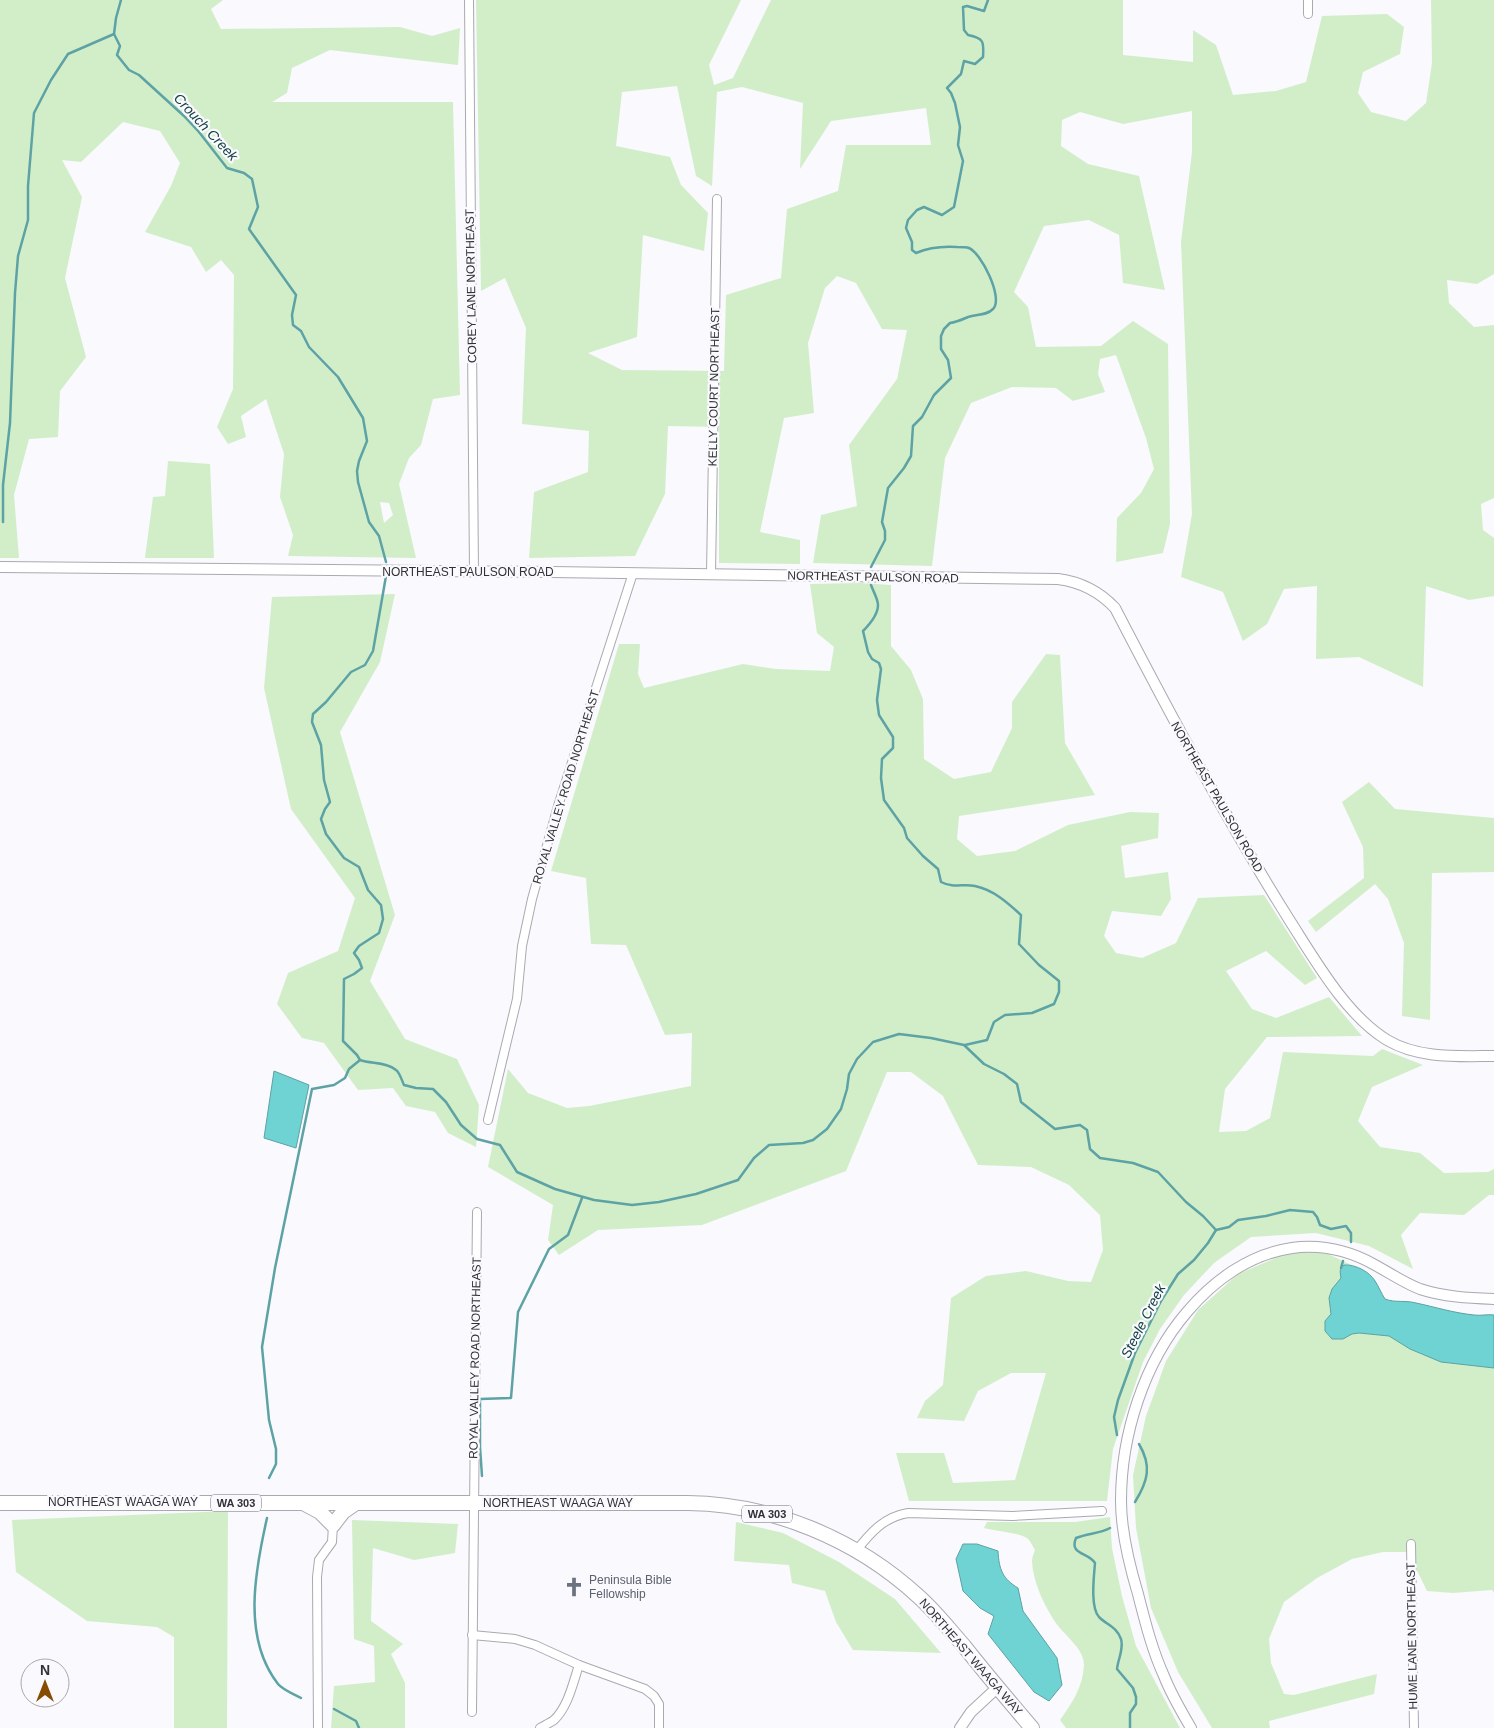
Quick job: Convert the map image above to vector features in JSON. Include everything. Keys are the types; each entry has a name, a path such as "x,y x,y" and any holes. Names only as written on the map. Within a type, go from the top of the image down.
{"highway":[{"name":"NORTHEAST WAAGA WAY","path":"0,1503 688,1503 727,1505 764,1513 823,1533 890,1573 938,1616 1032,1728"},
{"path":"301,1503 320,1512 333,1525 343,1512 356,1503"}],"street":[{"name":"COREY LANE NORTHEAST","path":"469,0 474,572"},
{"path":"1308,0 1308,14"},
{"name":"KELLY COURT NORTHEAST","path":"712,575 718,199"},
{"name":"NORTHEAST PAULSON ROAD","path":"0,567 632,573 1058,580 1082,585 1097,592 1115,608 1201,771 1258,870 1311,953 1347,1003 1380,1036 1405,1048 1422,1053 1450,1056 1494,1056"},
{"name":"ROYAL VALLEY ROAD NORTHEAST","path":"488,1120 517,999 522,946 530,906 558,806 632,573"},
{"name":"ROYAL VALLEY ROAD NORTHEAST","path":"472,1712 477,1212"},
{"path":"1191,1728 1163,1675 1149,1633 1128,1556 1122,1522 1121,1502 1122,1479 1136,1409 1154,1363 1181,1319 1205,1293 1235,1269 1271,1252 1302,1247 1334,1249 1349,1253 1374,1264 1410,1285 1430,1292 1454,1297 1494,1299"},
{"path":"856,1551 883,1522 900,1514 1014,1516 1102,1511"},
{"path":"318,1728 317,1577 319,1560 332,1542 333,1525"},
{"name":"HUME LANE NORTHEAST","path":"1411,1544 1414,1728"},
{"path":"472,1635 514,1639 535,1645 579,1666 645,1689 650,1692 659,1704 660,1728"},
{"path":"540,1728 554,1720 562,1709 579,1666"},
{"path":"960,1728 971,1712 998,1687"}],"green space":[{"path":"0,0 223,0 211,9 221,29 400,27 432,36 460,28 458,65 330,50 292,68 287,93 272,102 453,102 460,395 433,399 421,445 409,458 399,484 416,558 288,556 293,535 280,497 284,454 266,399 241,416 246,437 228,444 217,427 233,389 234,275 221,260 206,272 191,247 145,232 171,186 180,163 160,131 123,122 81,162 62,160 82,197 65,278 86,357 60,391 58,437 29,439 14,495 19,558 0,558","holes":["380,502 389,503 393,515 384,523"]},
{"path":"476,0 741,0 709,65 714,85 733,78 771,0 1123,0 1123,55 1193,62 1193,30 1216,45 1233,95 1276,91 1306,82 1322,16 1387,14 1404,27 1400,54 1363,72 1358,93 1371,112 1406,121 1426,103 1432,63 1431,0 1494,0 1494,274 1477,284 1447,280 1449,303 1474,327 1494,325 1494,498 1481,504 1483,530 1494,538 1494,596 1469,600 1426,586 1423,687 1359,657 1316,659 1317,586 1284,589 1267,624 1243,641 1223,592 1181,577 1192,514 1181,242 1192,152 1192,111 1123,124 1080,112 1062,120 1061,146 1088,164 1139,176 1165,290 1123,283 1119,235 1089,220 1044,226 1014,292 1028,307 1036,347 1101,346 1133,321 1168,344 1170,524 1163,553 1116,562 1117,518 1141,493 1154,469 1146,438 1116,355 1100,359 1098,374 1105,392 1073,401 1056,388 1012,387 971,403 945,458 932,566 813,563 821,515 857,506 849,445 897,379 907,330 882,329 856,283 837,276 825,288 808,343 814,413 784,418 760,532 800,540 800,564 719,563 719,427 668,426 665,494 635,556 529,558 534,492 588,472 589,431 522,424 526,328 505,278 481,291","holes":["677,86 696,176 712,186 717,92 742,87 803,103 800,169 831,121 926,108 931,145 846,145 838,191 787,209 781,278 726,295 724,371 622,370 588,353 637,337 643,235 704,251 708,213 681,185 670,157 616,146 622,92"]},
{"path":"168,461 210,464 214,558 145,558 153,497 165,496"},
{"path":"860,583 891,585 891,646 911,670 923,699 924,759 954,779 991,772 1012,728 1012,702 1046,654 1060,655 1065,743 1095,795 959,816 957,839 977,856 1015,851 1068,825 1130,812 1159,813 1158,838 1121,846 1125,878 1168,872 1171,899 1161,916 1112,911 1104,936 1116,953 1142,958 1176,943 1198,898 1264,895 1317,978 1305,985 1266,951 1226,971 1252,1009 1276,1018 1329,997 1362,1036 1267,1037 1225,1089 1219,1132 1246,1131 1270,1118 1283,1052 1373,1056 1382,1049 1423,1065 1372,1087 1358,1121 1380,1147 1420,1153 1444,1173 1488,1172 1494,1169 1494,1195 1489,1195 1464,1215 1420,1213 1401,1235 1413,1269 1369,1246 1316,1233 1251,1237 1214,1263 1184,1295 1160,1329 1143,1362 1113,1449 1107,1501 909,1501 896,1453 944,1453 953,1483 1015,1480 1046,1373 1011,1373 978,1391 964,1421 917,1418 925,1401 943,1385 951,1298 986,1276 1026,1271 1068,1281 1091,1282 1103,1250 1100,1215 1069,1185 1031,1167 978,1165 943,1096 911,1072 887,1072 846,1171 702,1225 598,1230 559,1255 548,1240 553,1205 488,1167 508,1069 528,1093 567,1108 589,1106 691,1086 692,1033 665,1035 626,945 591,944 586,878 551,871 619,644 640,644 638,674 644,688 743,664 776,669 830,671 834,647 817,633 810,584"},
{"path":"395,594 380,662 340,732 395,915 370,981 405,1039 457,1059 479,1105 476,1147 448,1133 435,1112 406,1106 393,1088 358,1090 324,1043 302,1038 277,1004 288,973 338,951 355,898 291,809 264,688 272,597"},
{"path":"1369,782 1395,809 1494,818 1494,872 1432,873 1430,1020 1402,1016 1404,943 1388,899 1375,884 1316,932 1308,921 1364,878 1363,847 1342,802"},
{"path":"1290,1252 1328,1254 1358,1268 1375,1280 1385,1299 1412,1302 1467,1314 1494,1315 1494,1593 1492,1590 1453,1593 1427,1591 1408,1552 1383,1552 1352,1559 1317,1578 1284,1602 1269,1639 1271,1663 1284,1694 1294,1695 1377,1674 1374,1694 1269,1721 1270,1728 1212,1728 1178,1672 1151,1608 1136,1528 1133,1475 1146,1416 1166,1361 1198,1310 1238,1274"},
{"path":"228,1511 227,1728 174,1728 174,1637 157,1627 87,1621 16,1572 12,1520"},
{"path":"1110,1517 1112,1548 1122,1596 1136,1646 1180,1728 1066,1728 1060,1720 1073,1701 1082,1680 1084,1665 1081,1654 1054,1620 1041,1596 1033,1569 1032,1560 1035,1550 1029,1540 1020,1535 984,1528 987,1522 1075,1522"},
{"path":"352,1520 458,1524 455,1553 414,1560 373,1548 371,1621 403,1644 391,1654 405,1683 405,1728 331,1728 334,1686 375,1682 374,1646 354,1639"},
{"path":"736,1522 783,1533 839,1562 895,1599 941,1653 853,1650 836,1622 825,1591 792,1583 789,1565 734,1561"}],"water":[{"path":"274,1071 309,1085 296,1148 264,1138"},
{"path":"1344,1265 1357,1267 1370,1275 1385,1299 1412,1302 1467,1314 1494,1315 1494,1368 1441,1362 1410,1349 1389,1336 1359,1333 1352,1334 1343,1339 1332,1339 1325,1331 1325,1321 1331,1314 1329,1298 1332,1289 1341,1278 1340,1271"},
{"path":"963,1544 977,1544 998,1551 999,1564 1005,1577 1018,1588 1023,1611 1057,1658 1062,1685 1049,1701 1034,1692 988,1634 994,1616 980,1608 963,1591 956,1559"}],"waterway":[{"name":"Crouch Creek","path":"121,0 114,34 120,46 117,55 129,70 139,75 184,116 227,168 244,173 252,179 258,207 249,229 296,295 292,315 293,325 301,331 309,347 338,377 363,418 367,441 359,461 357,471 358,482 369,522 379,536 386,562"},
{"path":"871,567 885,540 882,522 888,488 911,456 913,426 922,417 934,395 951,378 948,360 941,349 941,336 944,329 950,323 987,313 993,309 996,303 996,296 990,276 974,252 969,248 946,247 931,248 916,253 912,250 912,242 906,228 908,220 917,210 924,207 942,215 954,207 963,161 958,145 960,127 955,103 947,88 961,74 964,61 975,64 983,57 983,44 980,39 968,35 964,30 963,7 967,6 984,11 988,0"},
{"path":"3,522 3,485 10,423 15,293 18,256 28,220 28,186 34,113 51,80 68,54 114,34"},
{"name":"Crouch Creek","path":"386,576 373,651 365,665 351,672 326,702 313,714 312,722 321,745 324,780 330,802 321,819 326,834 344,858 359,867 368,890 381,905 383,919 379,933 359,946 354,953 362,968 344,979 343,1041 360,1060 392,1067 399,1073 404,1085 433,1089 446,1102 461,1125 477,1139 500,1145 517,1172 555,1189 594,1200 632,1205 659,1202 696,1194 738,1180 754,1158 769,1145 803,1143 813,1140 827,1129 841,1109 849,1074 857,1059 873,1042 899,1034 931,1038 964,1045 984,1064 1004,1074 1017,1084 1021,1102 1055,1129 1080,1125 1087,1130 1090,1149 1100,1158 1133,1163 1158,1172 1216,1230"},
{"path":"871,585 878,608 873,619 863,631 868,652 872,659 879,663 881,669 877,700 879,715 893,737 893,748 882,759 881,778 884,800 904,828 907,838 938,869 941,882 954,886 966,885 982,888 1006,902 1021,915 1019,944 1039,965 1059,981 1059,992 1054,1004 1032,1013 1005,1015 994,1022 987,1040 965,1045"},
{"path":"269,1478 276,1464 276,1449 269,1420 262,1347 275,1268 312,1089 334,1085 345,1078 349,1069 360,1060"},
{"path":"482,1476 480,1399 511,1398 518,1312 549,1249 568,1235 582,1198"},
{"name":"Crouch Creek","path":"1216,1230 1229,1227 1238,1220 1290,1210 1313,1212 1320,1225 1331,1229 1346,1226 1351,1233 1351,1242"},
{"name":"Steele Creek","path":"1117,1435 1114,1417 1135,1353 1161,1301 1178,1274 1194,1260 1216,1230"},
{"name":"Crouch Creek","path":"1341,1268 1343,1261"},
{"name":"Steele Creek","path":"1135,1502 1143,1487 1147,1473 1146,1459 1139,1444"},
{"path":"267,1518 256,1582 255,1604 259,1646 267,1666 278,1684 301,1698"},
{"name":"Steele Creek","path":"1110,1528 1076,1538 1075,1548 1095,1563 1093,1591 1096,1612 1099,1617 1112,1626 1121,1639 1122,1643 1117,1669 1133,1688 1136,1697 1136,1704 1130,1713 1130,1728"},
{"path":"334,1709 356,1721 359,1728"}],"place":[{"name":"Peninsula Bible Fellowship","path":"574,1587"}]}
